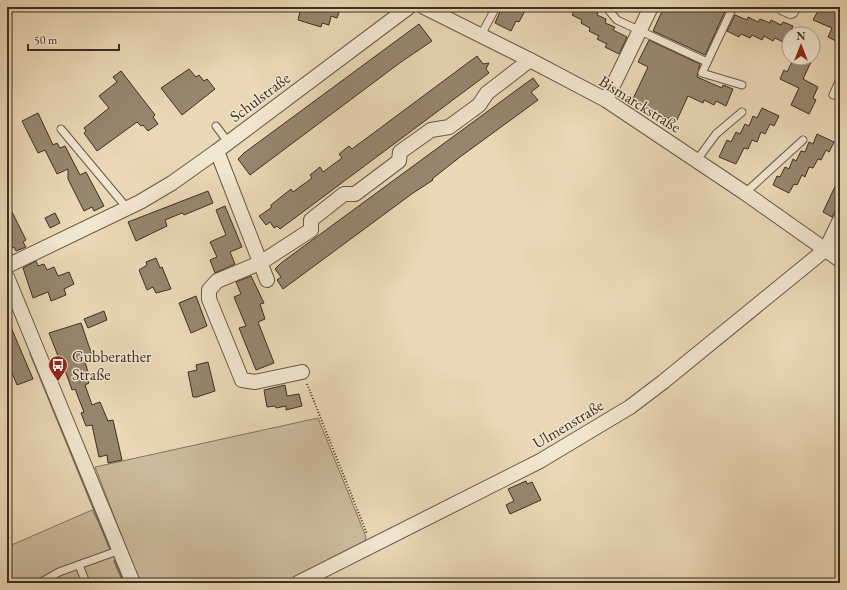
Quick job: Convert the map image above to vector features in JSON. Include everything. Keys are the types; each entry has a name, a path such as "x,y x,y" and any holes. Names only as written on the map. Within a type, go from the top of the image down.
{"street":[{"name":"Schulstraße","path":"7,266 157,193 409,7"},
{"name":"Bismarckstraße","path":"424,7 606,100 746,193 840,260"},
{"path":"606,100 651,7"},
{"path":"782,7 791,11 793,7"},
{"path":"302,372 255,382 242,380 214,313 209,296 212,285 260,263 311,230 311,220 344,194 355,194 399,161 400,152 431,130 449,127 479,105 487,93 530,60"},
{"path":"222,146 260,263 267,280"},
{"path":"826,249 840,220"},
{"name":"Ulmenstraße","path":"298,583 540,462 630,407 663,382 826,249"},
{"path":"7,277 133,583"}],"lane":[{"path":"481,35 496,7"},
{"path":"606,7 617,20 707,62"},
{"path":"733,7 702,73 742,85"},
{"path":"833,95 840,79"},
{"path":"697,160 716,134 742,112"},
{"path":"216,126 222,146"},
{"path":"61,129 127,208"},
{"path":"746,193 803,140"},
{"path":"40,583 54,574 120,550"},
{"path":"79,565 86,583"}],"path":[{"path":"302,372 372,546"}],"shaded area":[{"path":"318,418 366,537 364,546 290,583 140,583 95,467"},
{"path":"92,510 114,552 127,583 7,583 7,547"}],"building":[{"path":"301,7 341,7 337,18 331,16 329,25 322,23 321,27 298,20"},
{"path":"502,7 527,7 519,22 516,21 511,31 495,23"},
{"path":"576,7 589,7 598,11 597,15 606,19 605,23 615,27 613,30 627,37 619,54 605,47 607,44 597,39 599,36 589,31 590,28 581,23 582,20 572,15"},
{"path":"664,7 727,7 705,55 653,31"},
{"path":"823,7 840,7 840,43 828,37 832,28 813,20 818,11 821,12"},
{"path":"735,15 747,20 748,17 758,22 760,19 770,23 771,20 781,25 783,22 793,26 781,26 781,41 775,38 773,41 764,36 762,40 752,35 750,38 741,34 739,37 727,31"},
{"path":"419,24 432,41 401,62 250,175 238,159 244,153"},
{"path":"649,40 700,64 697,77 722,88 723,85 733,89 726,106 716,101 714,105 704,100 703,103 688,96 676,122 632,101 648,67 638,62"},
{"path":"477,56 483,64 489,63 486,69 489,73 280,229 277,226 274,228 270,222 266,225 259,216 271,208 271,205 291,189 293,192 312,178 310,175 320,167 323,172 342,158 339,154 349,146 352,149"},
{"path":"790,66 809,66 803,79 818,87 813,98 816,100 809,114 791,105 799,88 780,79 784,70 787,72"},
{"path":"189,69 196,77 199,75 204,81 207,79 215,89 182,115 161,88"},
{"path":"121,71 155,115 153,117 158,124 148,131 143,125 141,126 137,122 97,151 84,133 86,131 84,128 109,108 99,96 117,82 113,77"},
{"path":"533,78 539,86 531,92 538,100 460,157 432,179 433,180 413,193 283,289 277,280 281,277 275,269 281,263"},
{"path":"762,108 779,116 774,126 770,124 765,134 761,132 757,142 752,140 748,149 744,148 736,164 719,157 727,140 731,142 736,132 740,134 745,124 749,126 753,116 757,118"},
{"path":"38,113 53,145 57,143 60,148 65,146 80,175 86,172 104,206 94,211 92,207 84,211 68,179 68,169 57,174 45,150 38,153 22,121"},
{"path":"817,134 834,142 829,152 826,150 821,160 818,159 813,168 809,167 805,177 802,175 797,185 794,184 789,193 773,185 777,176 780,177 785,167 789,169 793,159 796,161 801,151 805,152 809,142 813,144"},
{"path":"840,176 840,202 832,217 823,212"},
{"path":"208,191 213,203 184,215 182,213 165,220 167,226 136,241 128,222"},
{"path":"7,202 26,240 23,242 26,247 16,251 14,247 7,250"},
{"path":"225,206 242,247 230,252 235,264 215,273 210,260 217,257 210,242 226,235 216,210"},
{"path":"55,213 60,223 50,228 45,218"},
{"path":"156,258 160,268 162,267 171,289 156,293 153,287 147,290 139,270 147,265 146,262"},
{"path":"36,261 38,266 44,264 47,270 54,267 58,276 69,272 74,284 64,289 66,295 51,301 48,292 33,298 23,268"},
{"path":"251,276 264,303 260,304 265,319 258,322 274,363 256,370 239,328 246,326 234,297 241,294 236,282"},
{"path":"196,296 207,326 191,333 179,303"},
{"path":"104,311 107,320 88,328 84,319"},
{"path":"7,318 33,379 17,385 11,370 7,372"},
{"path":"81,323 92,355 84,359 88,372 85,374 89,383 85,385 92,405 100,402 108,421 113,420 122,460 108,463 107,455 99,457 92,425 86,426 81,413 84,412 75,389 72,390 60,356 58,356 49,333"},
{"path":"208,362 215,391 193,397 188,372 197,370 196,365"},
{"path":"285,385 287,396 299,394 302,406 286,410 286,406 276,408 275,406 267,407 264,390"},
{"path":"526,481 527,484 532,482 541,500 510,514 506,505 514,501 508,489"}],"waterway":[{"path":"31,353 110,547"},
{"path":"115,561 124,581"}],"place":[{"name":"Gubberather Straße","path":"58,382"}]}
